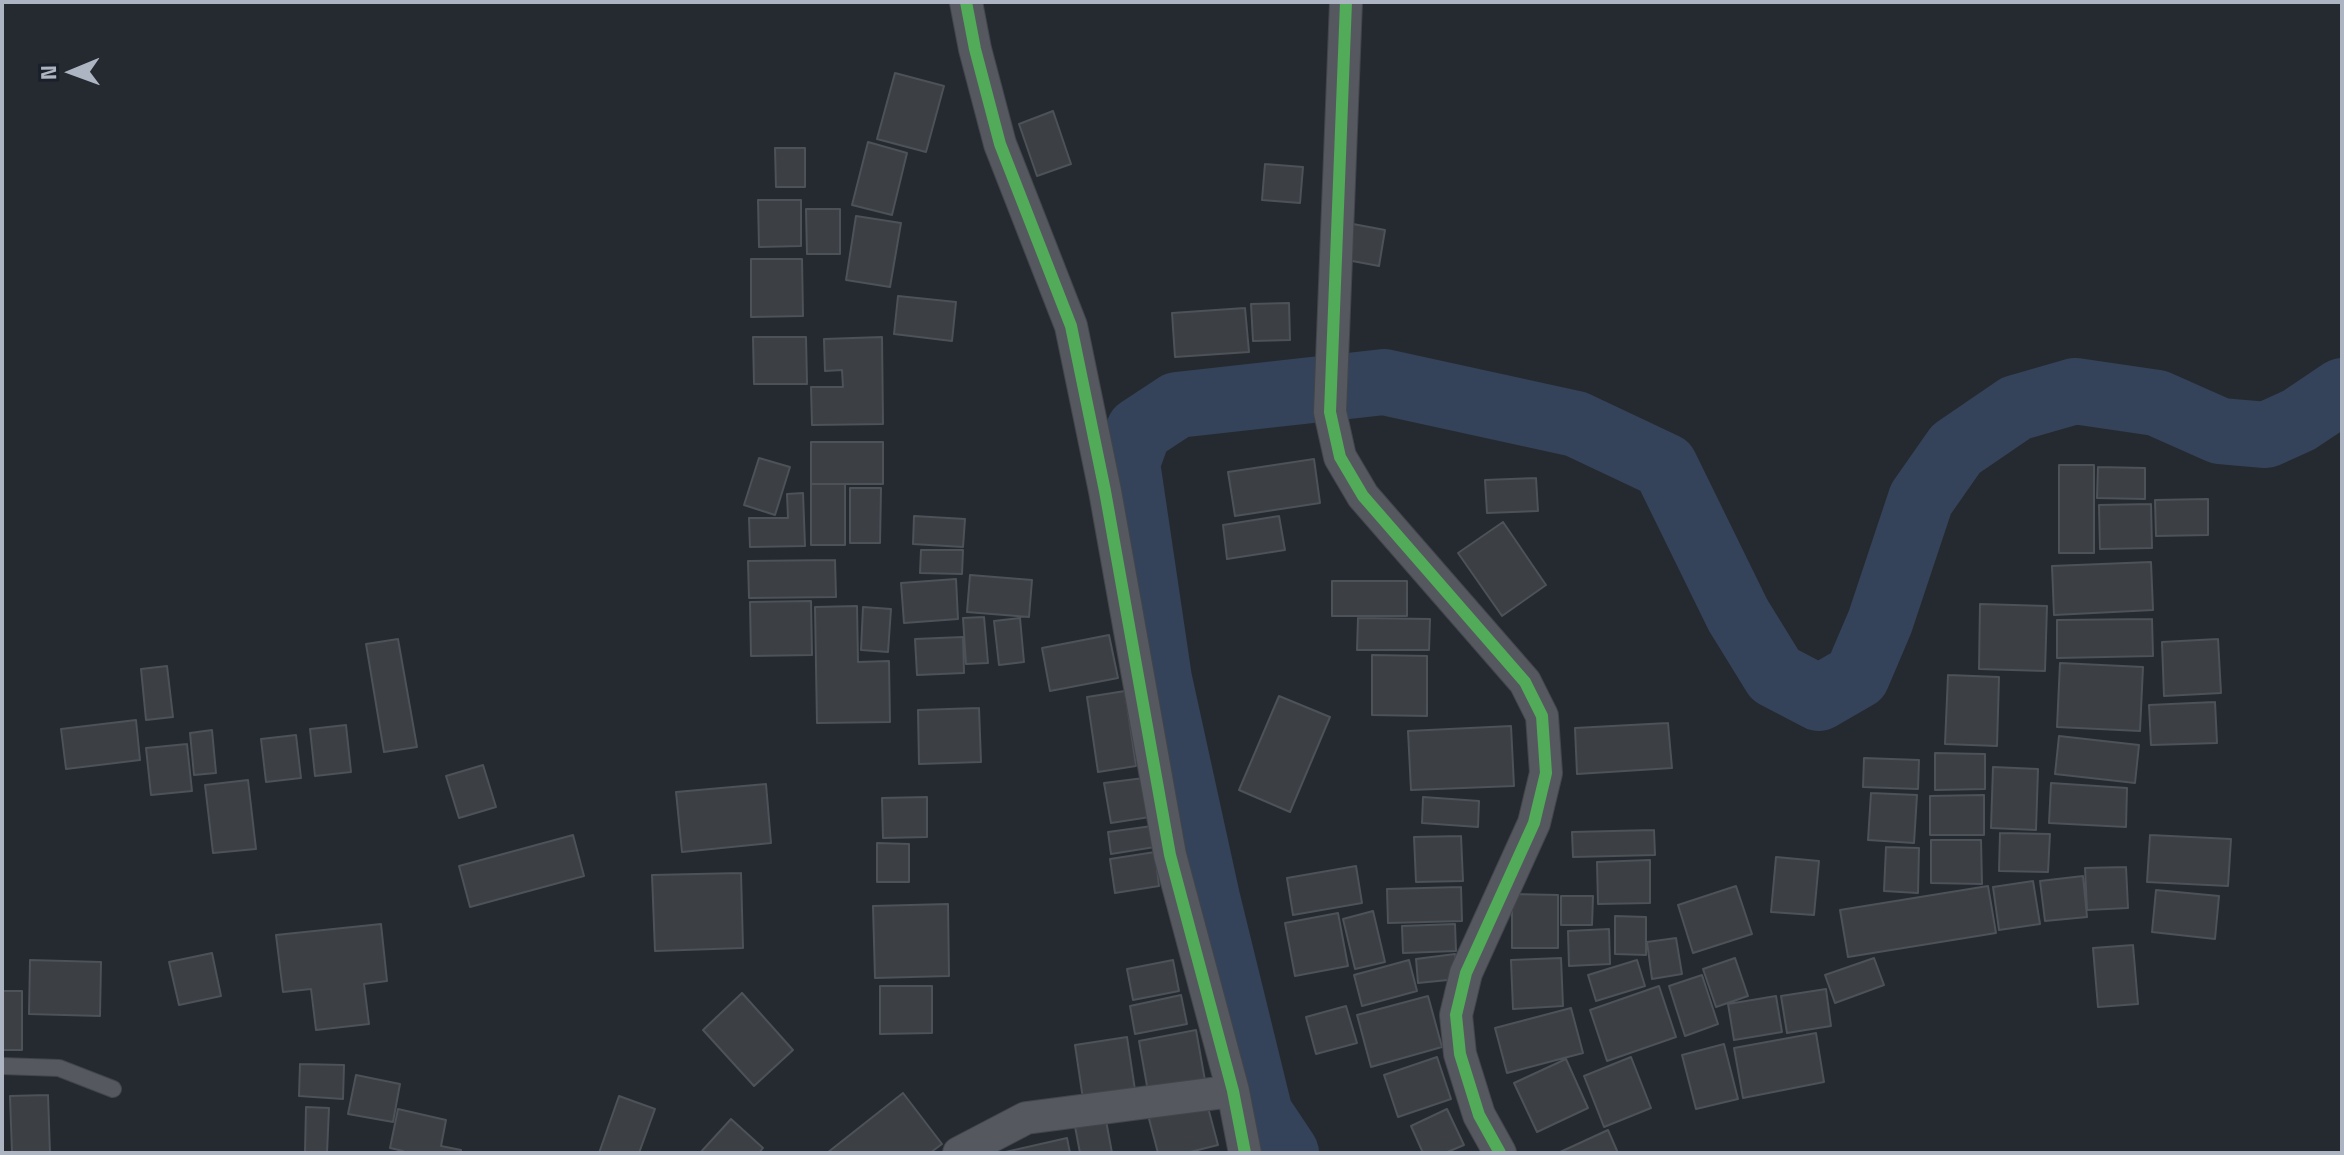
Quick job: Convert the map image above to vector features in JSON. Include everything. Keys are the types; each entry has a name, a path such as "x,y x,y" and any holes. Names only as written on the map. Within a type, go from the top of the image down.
{"street":[{"path":"966,2 1000,144 1071,326 1108,506 1170,855 1233,1091 1245,1153"},
{"path":"1346,2 1330,412 1340,457 1363,496 1525,682 1542,716 1546,773 1534,823 1466,973 1456,1015 1460,1054 1479,1115 1500,1153"},
{"path":"959,1153 1026,1118 1233,1091"}],"lane":[{"path":"2,1066 59,1068 113,1089"}],"building":[{"path":"895,73 944,86 926,152 877,139"},
{"path":"1053,111 1071,164 1037,176 1019,124"},
{"path":"868,142 907,153 892,215 852,205"},
{"path":"775,148 805,148 805,187 776,187"},
{"path":"1265,164 1303,167 1300,203 1262,200"},
{"path":"758,200 801,200 801,246 759,247"},
{"path":"806,209 840,209 840,254 807,254"},
{"path":"856,216 901,223 890,287 846,280"},
{"path":"1353,224 1385,230 1379,266 1347,260"},
{"path":"751,259 802,259 803,316 751,317"},
{"path":"898,296 956,302 952,341 894,334"},
{"path":"1289,303 1290,340 1253,341 1251,304"},
{"path":"1245,308 1249,352 1175,357 1172,313"},
{"path":"753,337 806,337 807,384 754,384"},
{"path":"882,337 883,424 812,425 811,387 843,387 842,370 825,371 824,339"},
{"path":"811,442 883,442 883,484 811,484"},
{"path":"759,458 790,467 775,515 744,505"},
{"path":"1314,459 1320,503 1235,516 1228,472"},
{"path":"2059,465 2094,465 2094,553 2059,553"},
{"path":"2098,467 2145,468 2145,499 2097,498"},
{"path":"1536,478 1538,511 1487,513 1485,480"},
{"path":"811,484 845,484 845,545 811,545"},
{"path":"850,488 881,488 880,543 850,543"},
{"path":"803,493 805,546 750,547 749,518 788,518 787,494"},
{"path":"2208,499 2208,535 2156,536 2155,500"},
{"path":"2151,504 2152,548 2100,549 2099,505"},
{"path":"914,516 965,519 963,547 913,544"},
{"path":"1279,516 1285,550 1227,559 1223,525"},
{"path":"1503,522 1546,585 1502,616 1458,553"},
{"path":"921,550 963,550 962,574 920,573"},
{"path":"835,560 836,597 749,598 748,561"},
{"path":"2151,562 2153,610 2054,615 2052,566"},
{"path":"970,575 1032,580 1029,617 967,612"},
{"path":"956,579 958,619 904,623 901,583"},
{"path":"1332,581 1407,581 1407,616 1332,616"},
{"path":"811,601 812,655 751,656 750,602"},
{"path":"1980,604 2047,606 2045,671 1979,669"},
{"path":"857,606 858,662 889,661 890,722 817,723 815,607"},
{"path":"863,607 891,609 888,652 861,650"},
{"path":"984,617 988,663 966,664 963,618"},
{"path":"1020,618 1024,662 999,665 994,621"},
{"path":"1358,618 1430,619 1429,650 1357,650"},
{"path":"2152,619 2153,656 2057,658 2057,620"},
{"path":"1109,635 1118,678 1050,691 1042,648"},
{"path":"963,637 964,673 917,675 915,639"},
{"path":"398,639 417,747 384,752 366,644"},
{"path":"2218,639 2221,693 2164,696 2162,642"},
{"path":"1372,655 1427,656 1427,716 1372,715"},
{"path":"2060,663 2143,667 2140,731 2057,727"},
{"path":"167,666 173,717 146,720 141,669"},
{"path":"1948,675 1999,677 1997,746 1945,744"},
{"path":"1125,691 1136,766 1098,772 1087,697"},
{"path":"1279,696 1330,717 1290,812 1239,790"},
{"path":"2215,702 2217,743 2151,745 2149,705"},
{"path":"979,708 981,762 919,764 918,710"},
{"path":"136,720 140,760 66,769 61,729"},
{"path":"1668,723 1672,768 1577,774 1575,728"},
{"path":"346,725 351,772 315,776 310,729"},
{"path":"1511,726 1514,786 1411,790 1408,731"},
{"path":"212,730 216,773 194,775 190,733"},
{"path":"296,735 301,778 266,782 261,739"},
{"path":"2059,736 2139,745 2135,783 2055,774"},
{"path":"187,744 192,791 151,795 146,748"},
{"path":"1935,753 1985,754 1985,789 1935,790"},
{"path":"1864,758 1919,760 1918,789 1863,787"},
{"path":"483,765 496,807 459,818 446,776"},
{"path":"1993,767 2038,769 2036,830 1991,828"},
{"path":"1144,778 1150,817 1111,823 1104,783"},
{"path":"248,780 256,849 213,853 205,785"},
{"path":"2051,783 2127,788 2126,827 2049,823"},
{"path":"766,784 771,843 682,852 676,792"},
{"path":"1871,793 1917,795 1914,843 1868,840"},
{"path":"1984,795 1984,835 1930,835 1930,796"},
{"path":"927,797 927,837 883,838 882,798"},
{"path":"1423,797 1479,801 1478,827 1422,823"},
{"path":"1152,826 1155,847 1111,854 1108,832"},
{"path":"1654,830 1655,855 1573,857 1572,832"},
{"path":"2000,833 2050,834 2048,872 1999,871"},
{"path":"573,835 584,876 470,907 459,866"},
{"path":"2150,835 2231,839 2228,886 2147,882"},
{"path":"1461,836 1463,881 1416,882 1414,837"},
{"path":"1931,840 1981,840 1982,884 1931,883"},
{"path":"877,843 909,844 909,882 877,882"},
{"path":"1886,847 1919,848 1918,893 1884,891"},
{"path":"1155,852 1159,886 1115,893 1110,859"},
{"path":"1776,857 1819,861 1814,915 1771,912"},
{"path":"1650,860 1650,903 1598,904 1597,862"},
{"path":"1356,866 1362,903 1293,915 1287,878"},
{"path":"2126,867 2128,908 2087,910 2085,868"},
{"path":"741,873 743,948 655,951 652,875"},
{"path":"2083,876 2087,917 2045,921 2040,881"},
{"path":"2033,881 2040,924 1999,930 1993,887"},
{"path":"1736,886 1752,934 1693,953 1678,905"},
{"path":"1988,886 1996,933 1848,957 1840,910"},
{"path":"1461,887 1462,921 1388,923 1387,889"},
{"path":"2156,890 2219,896 2215,939 2152,932"},
{"path":"1512,894 1558,895 1558,948 1512,948"},
{"path":"1561,896 1593,896 1592,925 1561,925"},
{"path":"948,904 949,976 875,978 873,906"},
{"path":"1373,911 1385,962 1355,969 1343,919"},
{"path":"1338,913 1348,966 1295,976 1285,923"},
{"path":"1615,916 1646,917 1646,955 1615,954"},
{"path":"381,924 387,981 364,984 369,1024 316,1030 311,989 283,992 276,935"},
{"path":"1455,924 1456,951 1403,953 1402,926"},
{"path":"1609,929 1610,964 1569,966 1568,931"},
{"path":"1676,938 1682,974 1652,979 1647,942"},
{"path":"2133,945 2138,1004 2098,1007 2093,948"},
{"path":"212,953 221,996 179,1005 169,962"},
{"path":"1455,954 1458,979 1418,983 1416,959"},
{"path":"1561,958 1563,1006 1513,1009 1511,960"},
{"path":"1735,958 1748,996 1716,1007 1703,969"},
{"path":"1874,958 1884,985 1835,1003 1825,975"},
{"path":"30,960 101,962 100,1016 29,1014"},
{"path":"1173,960 1179,991 1133,1000 1127,969"},
{"path":"1409,960 1417,991 1362,1006 1354,975"},
{"path":"1637,960 1645,986 1596,1001 1588,975"},
{"path":"1702,975 1718,1024 1685,1036 1669,986"},
{"path":"880,986 932,986 932,1033 880,1034"},
{"path":"1659,986 1676,1037 1607,1061 1590,1010"},
{"path":"1826,989 1831,1026 1787,1033 1781,996"},
{"path":"2,991 22,991 22,1050 2,1050"},
{"path":"742,993 793,1050 754,1086 703,1030"},
{"path":"1181,995 1187,1024 1135,1034 1130,1006"},
{"path":"1428,996 1442,1047 1371,1067 1357,1015"},
{"path":"1776,996 1782,1032 1734,1040 1728,1004"},
{"path":"1346,1006 1357,1043 1316,1054 1306,1017"},
{"path":"1571,1008 1583,1053 1507,1073 1495,1028"},
{"path":"1196,1030 1206,1086 1149,1097 1139,1041"},
{"path":"1816,1033 1824,1082 1743,1098 1734,1048"},
{"path":"1127,1037 1135,1090 1083,1099 1075,1045"},
{"path":"1724,1044 1738,1099 1696,1109 1682,1055"},
{"path":"1437,1057 1451,1099 1398,1117 1384,1075"},
{"path":"1631,1057 1651,1108 1604,1127 1584,1076"},
{"path":"1566,1059 1588,1108 1537,1132 1514,1083"},
{"path":"300,1064 344,1065 343,1099 299,1096"},
{"path":"356,1075 400,1084 393,1122 348,1114"},
{"path":"903,1093 942,1144 930,1153 827,1153"},
{"path":"48,1095 50,1153 12,1153 10,1096"},
{"path":"619,1096 655,1109 639,1153 599,1153"},
{"path":"1206,1100 1218,1145 1186,1153 1158,1153 1148,1115"},
{"path":"306,1107 329,1108 327,1153 305,1153"},
{"path":"398,1109 446,1120 441,1146 461,1150 461,1153 402,1153 390,1148"},
{"path":"1447,1109 1464,1145 1445,1153 1423,1153 1411,1126"},
{"path":"1105,1115 1112,1153 1080,1153 1074,1121"},
{"path":"731,1119 763,1148 759,1153 700,1153"},
{"path":"1608,1130 1618,1153 1558,1153"},
{"path":"1067,1138 1070,1153 1001,1153"}],"waterway":[{"path":"1286,1153 1260,1114 1207,898 1159,679 1127,463 1139,430 1177,405 1384,382 1576,424 1665,466 1738,615 1775,675 1819,698 1857,676 1880,622 1921,499 1956,449 2016,408 2075,391 2157,403 2220,431 2266,435 2299,420 2342,391"}],"cycle path":[{"path":"966,2 1000,144 1071,326 1105,491 1170,855 1233,1091 1245,1153"},
{"path":"1346,2 1330,412 1340,457 1363,496 1525,682 1542,716 1546,773 1534,823 1466,973 1456,1015 1460,1054 1479,1115 1500,1153"}]}
